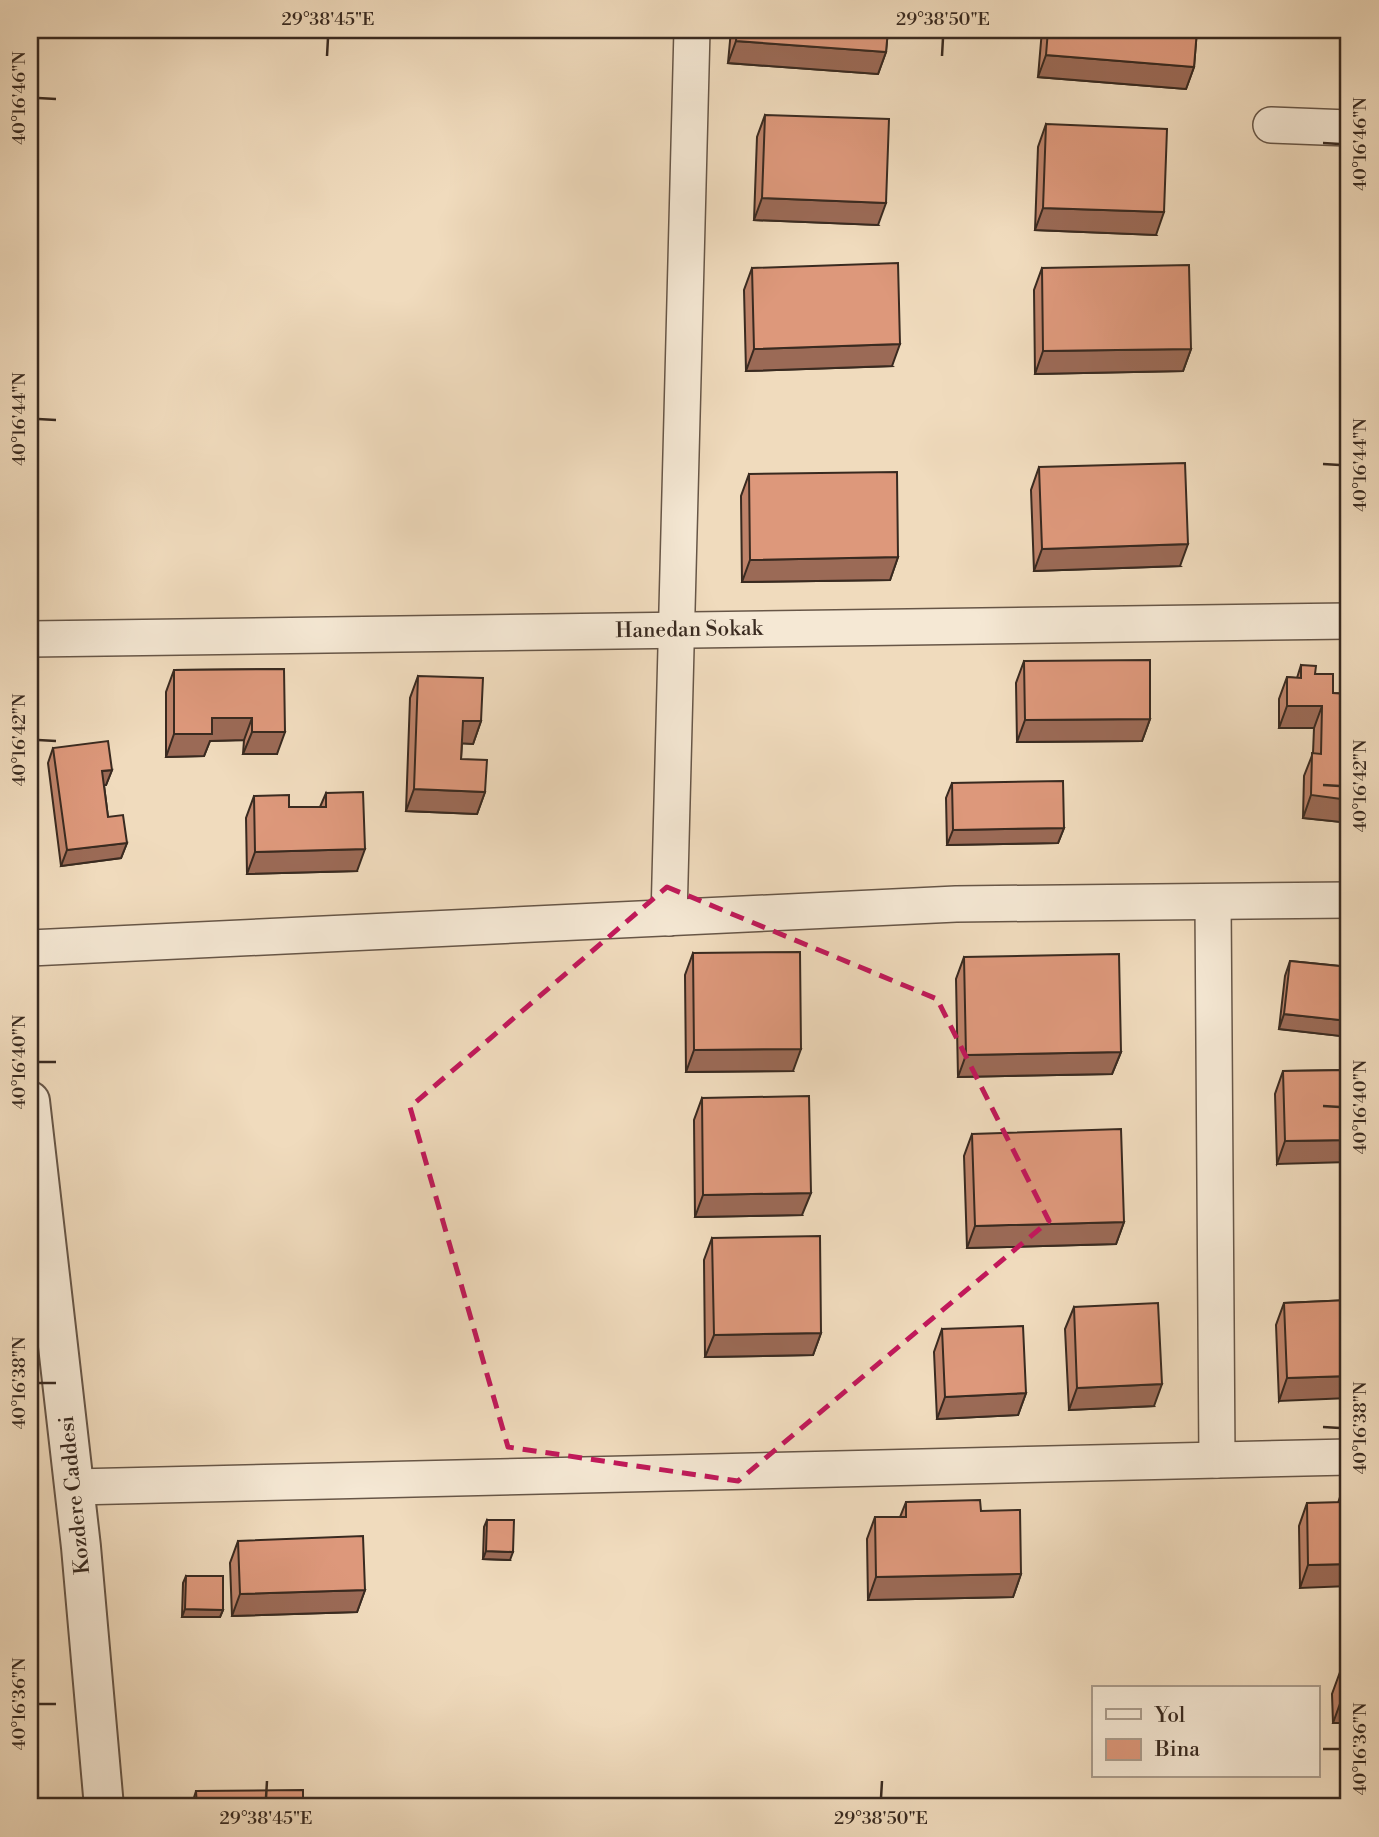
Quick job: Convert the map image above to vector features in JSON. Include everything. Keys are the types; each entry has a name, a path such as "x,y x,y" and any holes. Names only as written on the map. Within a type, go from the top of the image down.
{"street":[{"path":"669,918 692,30"},
{"path":"1271,125 1349,128"},
{"name":"Hanedan Sokak","path":"30,639 1349,621"},
{"path":"30,948 956,904 1349,900"},
{"path":"1213,902 1217,1460"},
{"name":"Kozdere Caddesi","path":"30,1101 74,1488 104,1807"},
{"path":"74,1488 1349,1457"}],"highlighted area":[{"path":"667,887 937,999 1049,1221 738,1481 508,1447 410,1107"}],"building":[{"path":"737,30 888,30 886,52 736,41"},
{"path":"1048,30 1197,30 1194,67 1046,55"},
{"path":"765,115 889,119 886,203 762,198"},
{"path":"1046,124 1167,129 1164,212 1043,208"},
{"path":"898,263 900,344 754,349 752,268"},
{"path":"1189,265 1191,349 1043,351 1042,268"},
{"path":"1185,463 1188,544 1042,549 1039,467"},
{"path":"897,472 898,557 750,560 749,474"},
{"path":"1150,660 1150,719 1025,720 1024,661"},
{"path":"1301,665 1316,666 1315,674 1333,674 1333,693 1349,694 1349,800 1311,795 1312,753 1321,754 1322,706 1287,706 1287,677 1301,678"},
{"path":"284,669 285,732 252,732 252,718 212,718 212,734 174,734 174,670"},
{"path":"418,676 483,678 481,721 463,721 461,759 487,760 485,792 414,789"},
{"path":"108,741 112,770 102,771 108,817 123,815 127,843 67,850 53,748"},
{"path":"1063,781 1064,828 953,830 952,783"},
{"path":"363,792 365,849 255,852 254,796 289,795 289,807 326,807 326,793"},
{"path":"800,952 801,1049 694,1050 693,953"},
{"path":"1119,954 1121,1052 966,1055 964,957"},
{"path":"1290,961 1349,967 1349,1021 1284,1014"},
{"path":"1349,1070 1349,1140 1285,1141 1283,1071"},
{"path":"809,1096 811,1193 703,1195 702,1098"},
{"path":"1121,1129 1124,1222 975,1226 972,1134"},
{"path":"820,1236 821,1333 714,1335 712,1238"},
{"path":"1349,1300 1349,1376 1287,1378 1284,1303"},
{"path":"1158,1303 1162,1384 1077,1388 1074,1307"},
{"path":"1023,1326 1026,1393 945,1397 942,1329"},
{"path":"1343,1488 1349,1488 1349,1564 1308,1565 1307,1503 1343,1502"},
{"path":"980,1500 981,1511 1020,1510 1021,1574 876,1577 875,1517 906,1517 906,1502"},
{"path":"487,1520 514,1520 513,1552 486,1551"},
{"path":"363,1536 365,1590 240,1594 238,1541"},
{"path":"186,1576 223,1576 223,1610 185,1609"},
{"path":"1349,1671 1349,1701 1341,1701 1340,1672"},
{"path":"303,1790 303,1807 197,1807 196,1791"},
{"path":"1298,1806 1298,1807 1147,1807"}]}
